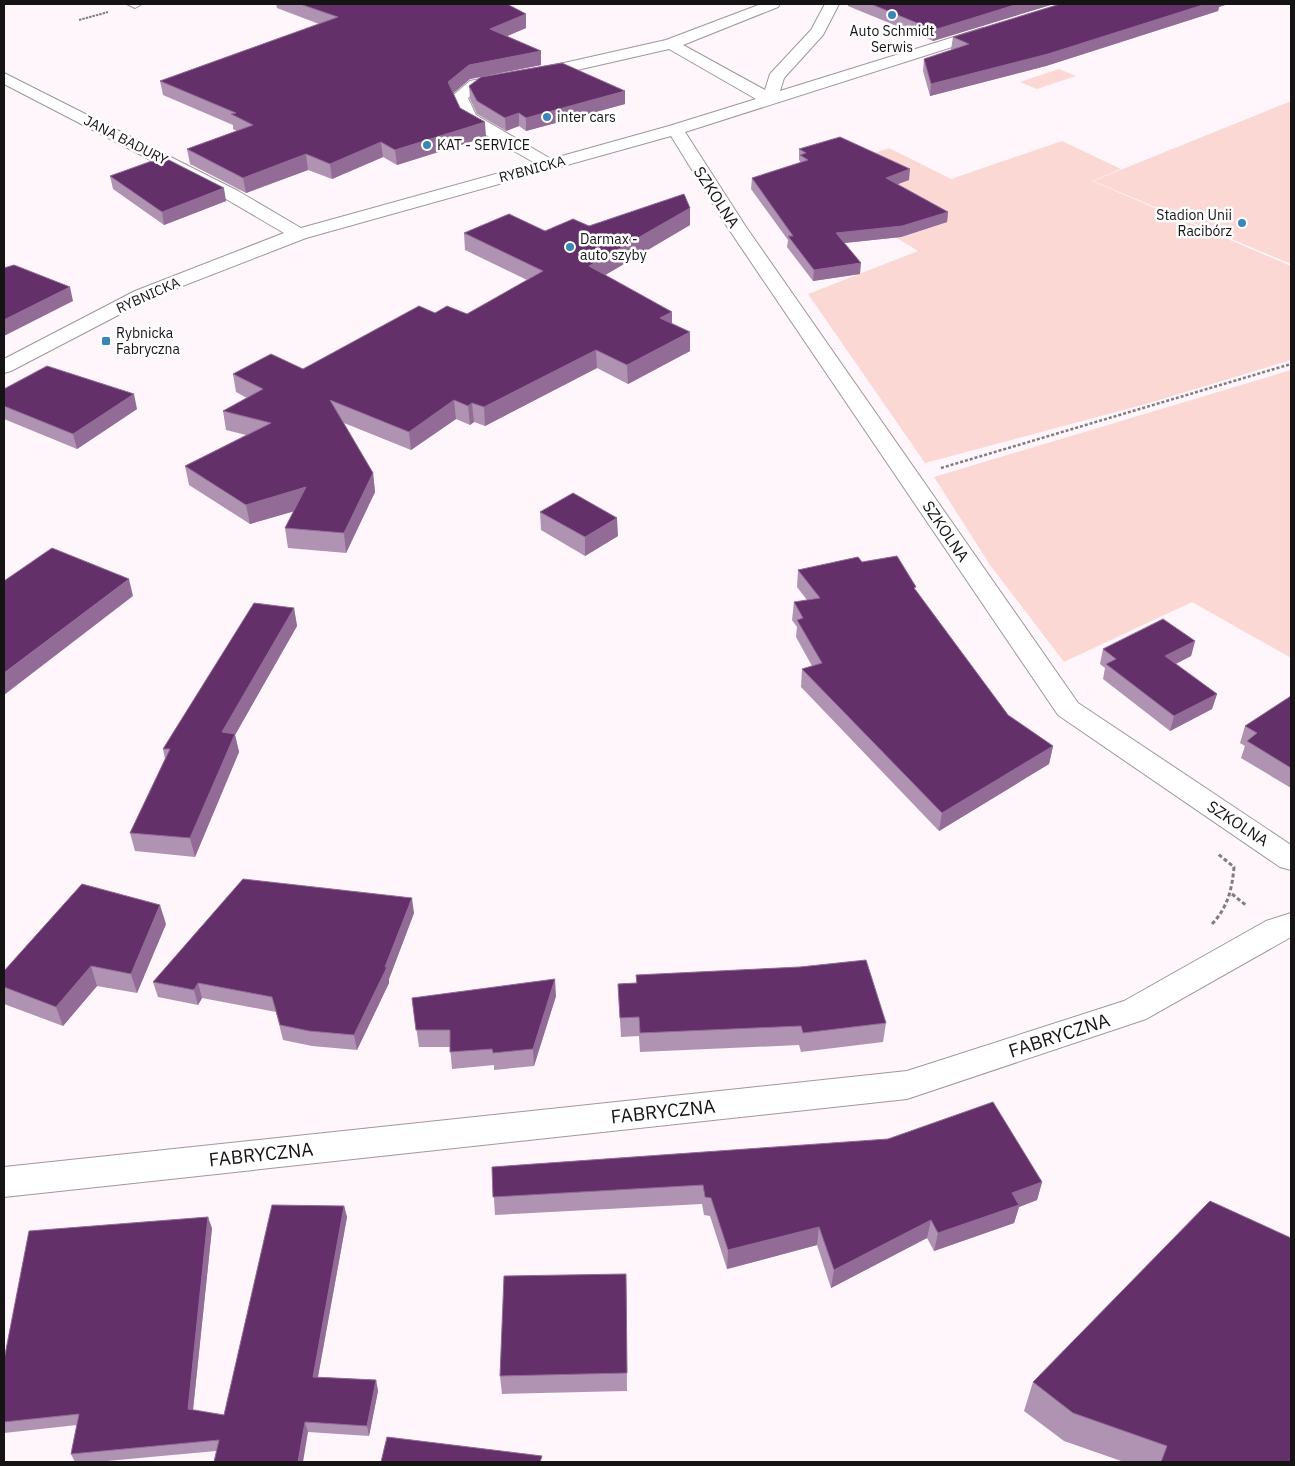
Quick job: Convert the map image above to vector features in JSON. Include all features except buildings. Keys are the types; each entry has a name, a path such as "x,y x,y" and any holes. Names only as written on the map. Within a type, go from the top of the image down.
{"street":[{"path":"548,164 469,118 460,97 476,84 564,68 671,44 773,4"},
{"path":"671,44 770,100 776,77 818,32 832,4"},
{"name":"RYBNICKA","path":"4,367 142,295 299,234 675,130 999,28"},
{"name":"JANA BADURY","path":"4,78 214,186 299,234"},
{"name":"SZKOLNA","path":"675,130 737,228 1068,709 1291,859"},
{"name":"FABRYCZNA","path":"4,1182 907,1085 1136,1010 1277,929 1291,925"}],"path":[{"path":"909,477 1291,364"},
{"path":"1206,929 1220,916 1232,894"}],"shaded area":[{"path":"1059,69 1076,76 1037,89 1020,82"},
{"name":"Stadion Unii Racibórz","path":"1291,101 1291,264 1093,181"},
{"path":"1062,141 1121,169 1092,181 1291,266 1291,360 1146,404 925,463 808,294 918,251 810,185 811,174 889,148 951,179"},
{"path":"1291,370 1291,658 1192,602 1064,662 990,565 934,477"}],"place":[{"name":"Auto Schmidt Serwis","path":"892,15"},
{"name":"inter cars","path":"547,117"},
{"name":"KAT - SERVICE","path":"427,145"},
{"name":"Stadion Unii Racibórz","path":"1242,223"},
{"name":"Darmax - auto szyby","path":"570,247"},
{"name":"Rybnicka Fabryczna","path":"106,341"}]}
